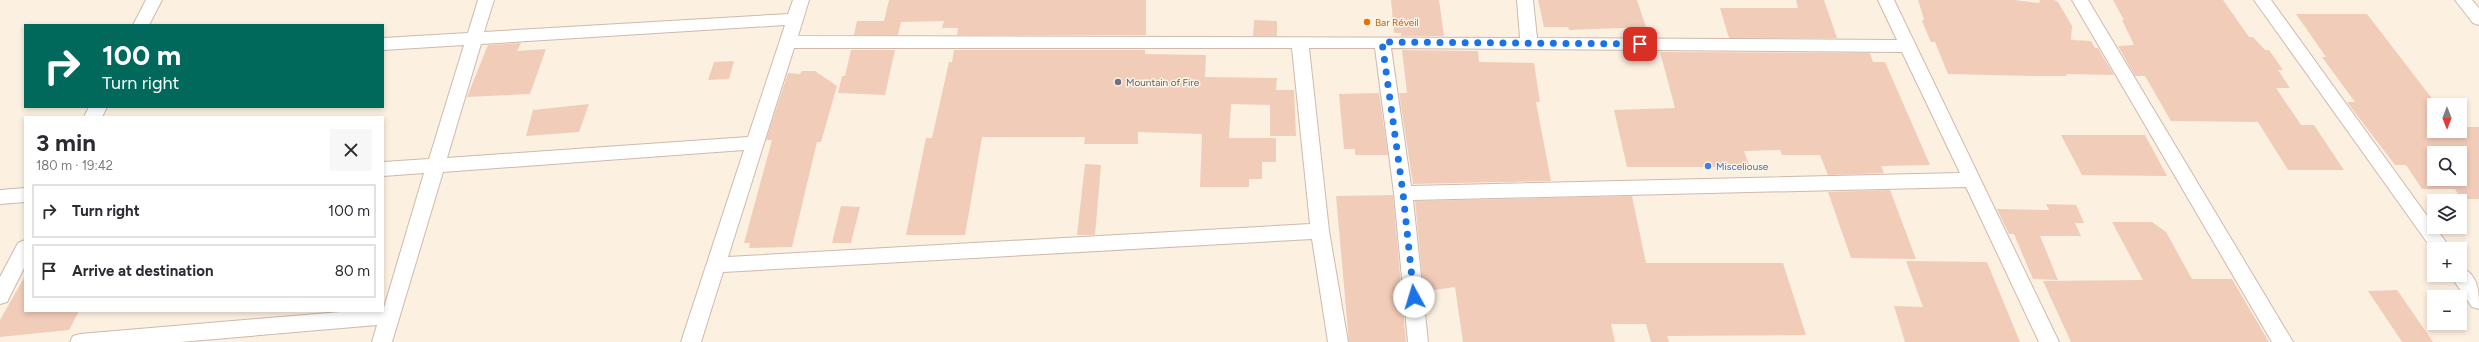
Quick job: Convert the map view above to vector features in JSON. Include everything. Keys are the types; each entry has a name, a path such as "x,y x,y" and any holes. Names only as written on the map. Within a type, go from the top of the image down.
{"street":[{"path":"142,24 154,0"},
{"path":"382,342 486,0"},
{"path":"691,342 801,0"},
{"path":"1525,0 1529,43"},
{"path":"1886,0 2049,342"},
{"path":"2080,0 2283,342"},
{"path":"2262,0 2437,242"},
{"path":"2463,0 2479,19"},
{"path":"384,44 794,19"},
{"path":"787,42 1382,42 1909,46"},
{"path":"1300,42 1320,231 1338,342"},
{"path":"1382,42 1403,193 1418,342"},
{"path":"384,169 755,143"},
{"path":"1403,193 1971,180"},
{"path":"0,197 24,195"},
{"path":"716,265 1320,231"},
{"path":"0,296 24,250"},
{"path":"2465,282 2479,301"},
{"path":"80,342 390,316"}],"building":[{"path":"889,0 1146,0 1146,35 957,35 958,28 942,28 944,21 901,22 898,35 854,35 857,21 884,21"},
{"path":"1391,0 1439,0 1444,36 1401,36 1401,33 1394,33"},
{"path":"1538,0 1637,0 1646,27 1569,30 1568,27 1544,27"},
{"path":"1796,0 1824,0 1837,38 1729,38 1720,8 1798,8"},
{"path":"1918,0 2014,0 2039,3 2040,0 2054,0 2058,2 2072,26 2071,40 2091,41 2095,48 2098,48 2114,75 2066,74 2067,76 2032,76 1948,74 1935,42 1931,42 1922,21 1924,19"},
{"path":"2113,0 2223,0 2249,37 2253,37 2265,50 2269,50 2283,70 2278,70 2290,88 2276,88 2301,125 2314,125 2344,170 2288,170 2258,122 2171,121 2145,76 2135,76 2118,46 2134,45 2122,20 2124,20"},
{"path":"2296,14 2367,14 2432,98 2427,98 2427,138 2467,138 2467,127 2479,127 2479,199 2467,199 2467,194 2458,194 2455,189 2422,189 2406,165 2395,165 2347,102 2355,102 2322,57 2326,57"},
{"path":"1254,20 1277,21 1277,36 1253,36"},
{"path":"521,43 517,51 546,49 530,94 467,97 488,45"},
{"path":"851,50 895,50 885,95 838,93 842,76 845,76"},
{"path":"954,50 1145,50 1145,54 1206,55 1205,77 1277,78 1276,90 1294,90 1296,136 1270,136 1270,105 1231,104 1229,138 1276,138 1276,162 1262,162 1262,179 1249,179 1249,187 1200,187 1202,134 1138,132 1138,144 1084,144 1085,137 982,137 965,235 906,235 926,138 932,138 949,62 952,62"},
{"path":"1402,50 1478,51 1479,62 1534,63 1540,102 1536,102 1551,181 1413,184 1399,93 1407,93"},
{"path":"1660,52 1870,53 1873,62 1885,62 1930,165 1881,166 1884,173 1828,175 1820,155 1782,155 1780,150 1744,151 1750,167 1627,167 1614,110 1675,108"},
{"path":"734,61 729,79 708,80 714,62"},
{"path":"802,71 815,71 837,86 821,142 817,142 792,247 749,248 750,243 744,243 772,140 766,140 788,73 800,74"},
{"path":"1379,93 1388,155 1355,155 1355,149 1344,149 1339,94"},
{"path":"589,104 579,132 526,136 533,110"},
{"path":"2061,135 2145,135 2167,176 2082,175"},
{"path":"1085,164 1101,165 1095,235 1077,235"},
{"path":"1890,190 1916,259 1851,258 1828,192"},
{"path":"1393,195 1406,342 1349,342 1336,196"},
{"path":"1632,196 1646,263 1783,263 1806,335 1667,336 1669,342 1651,342 1646,324 1611,324 1615,342 1463,342 1455,287 1430,290 1423,283 1415,201"},
{"path":"2046,204 2076,205 2084,223 2075,223 2081,236 2040,236 2058,280 2033,279 2014,234 2009,234 1997,209 2049,210"},
{"path":"841,206 860,207 851,243 832,243"},
{"path":"2112,222 2152,222 2166,232 2192,279 2232,279 2269,342 2071,342 2043,281 2143,280"},
{"path":"1906,261 1987,262 2020,342 1905,342 1894,306 1923,307"},
{"path":"24,278 24,312 78,312 69,330 0,337 0,320"},
{"path":"2397,290 2433,342 2402,342 2368,291"}],"place":[{"name":"Bar Réveil","path":"1367,22"},
{"name":"Mountain of Fire","path":"1118,82"},
{"name":"Misceliouse","path":"1708,166"}],"route":[{"path":"1414,297 1403,193 1382,42 1640,44"}]}
